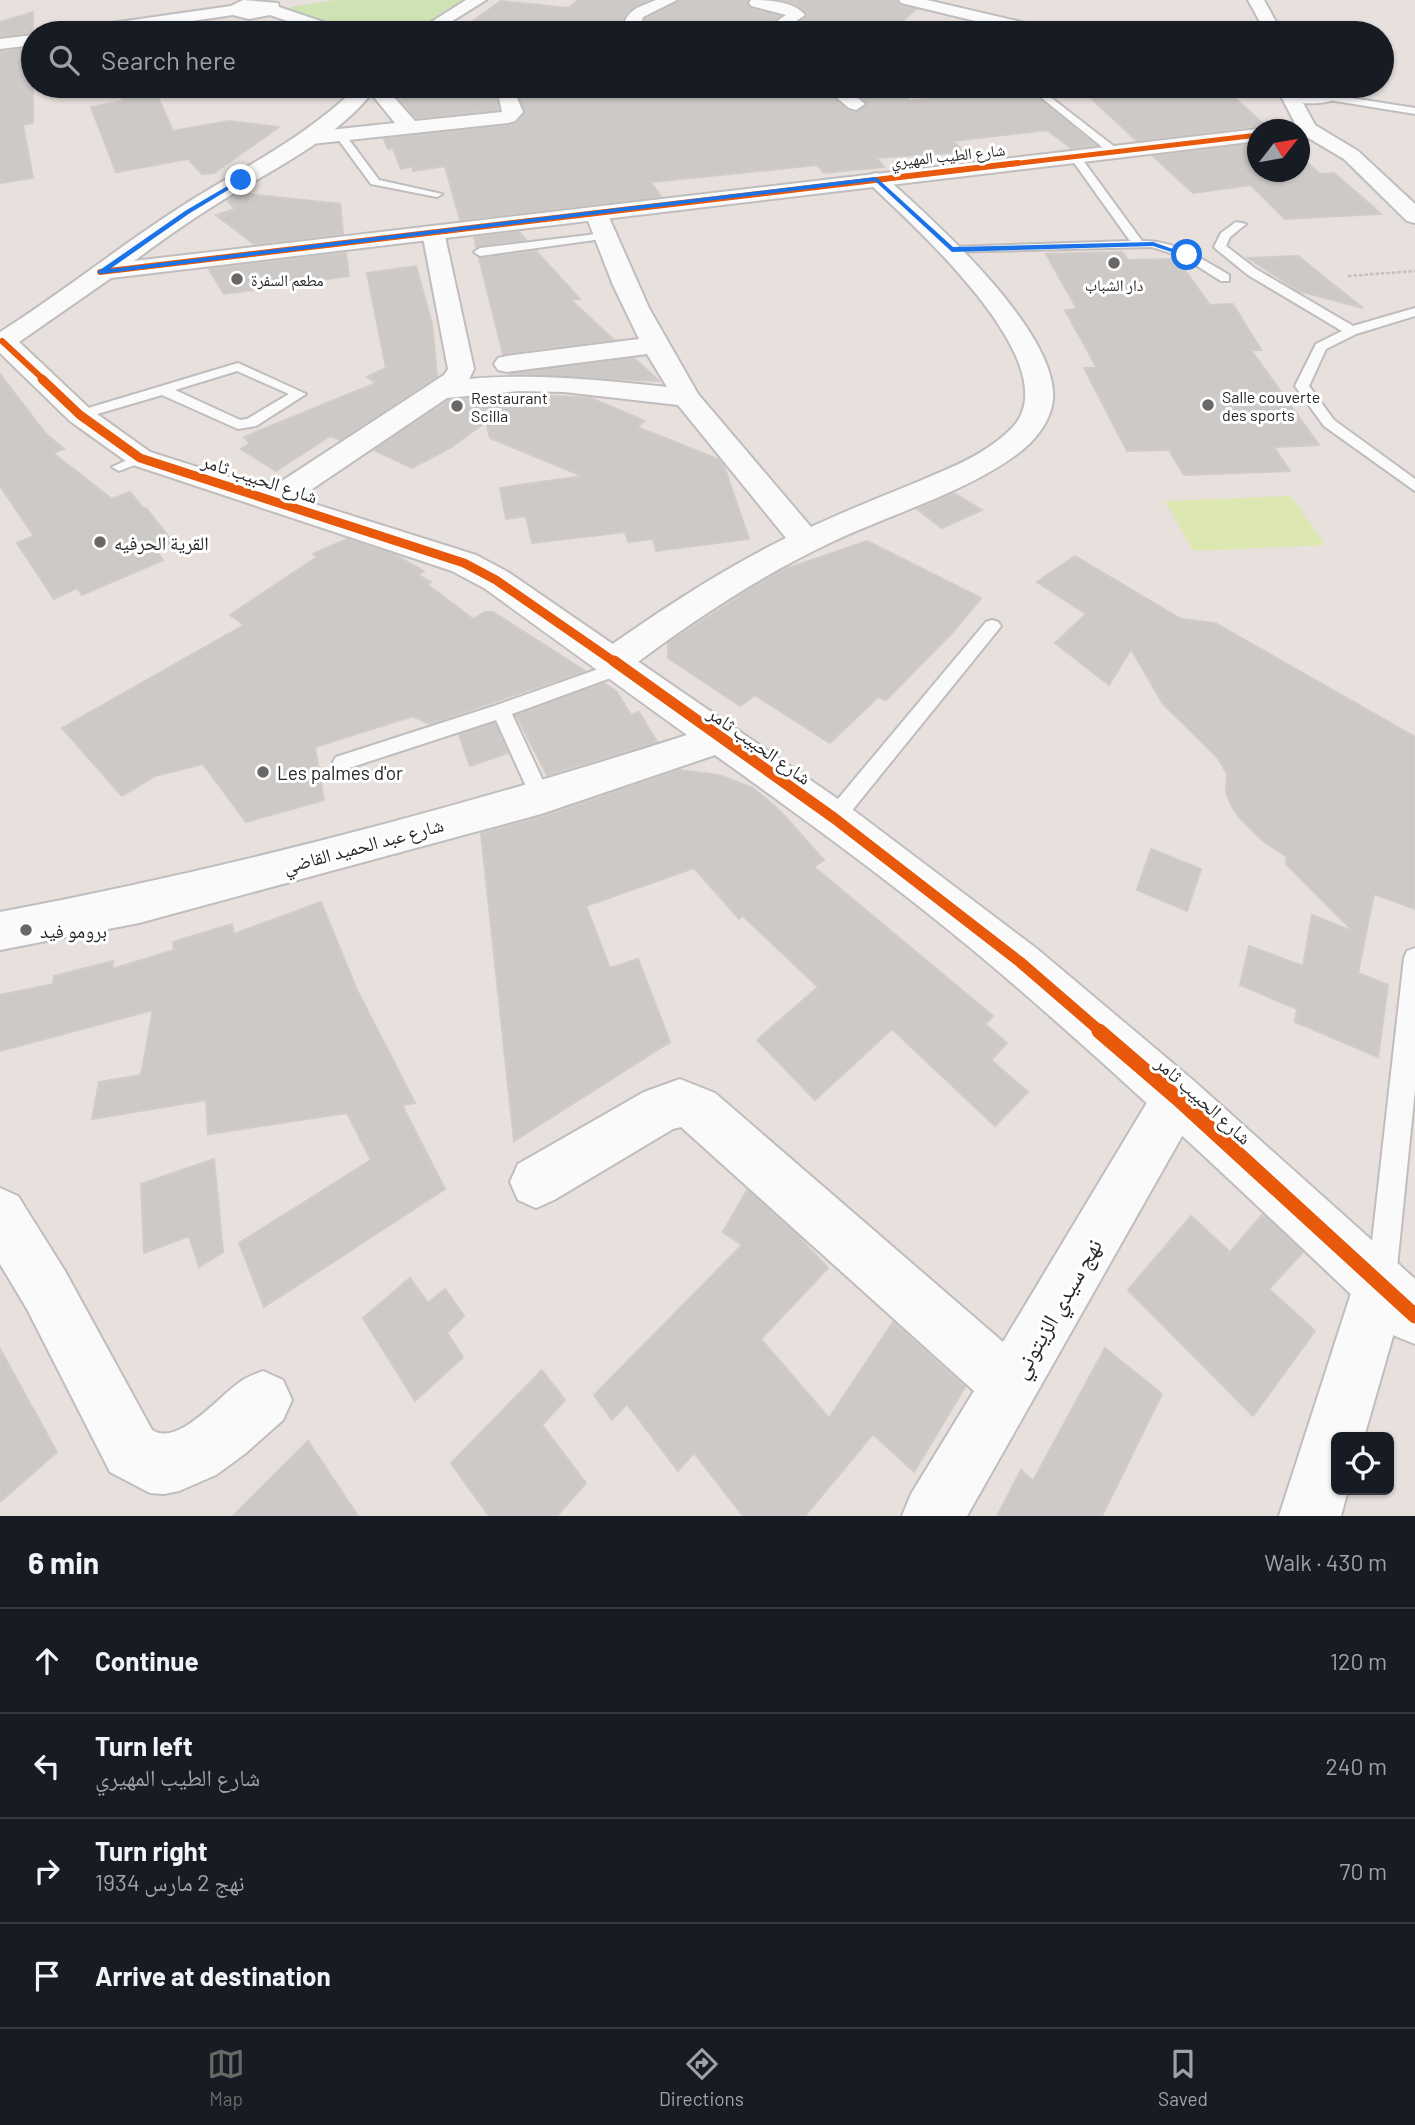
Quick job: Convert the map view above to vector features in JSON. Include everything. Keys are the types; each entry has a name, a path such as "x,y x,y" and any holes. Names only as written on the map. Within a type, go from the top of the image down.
{"street":[{"path":"204,0 253,6 300,21"},
{"path":"440,21 478,0"},
{"path":"632,21 637,14 669,0"},
{"path":"907,0 995,21"},
{"path":"1256,0 1267,21"},
{"path":"155,21 253,6 302,2"},
{"path":"757,3 792,11 797,15 787,21"},
{"path":"253,6 280,21"},
{"path":"0,44 21,41"},
{"path":"1,342 188,212 311,138 334,121 356,98"},
{"path":"384,98 410,128"},
{"path":"311,138 508,117 513,112 508,98"},
{"path":"848,98 856,104"},
{"path":"1286,98 1298,119"},
{"path":"1332,98 1333,128 1351,155 1415,216"},
{"path":"1310,129 1333,128"},
{"path":"1310,133 1351,155"},
{"name":"شارع الطيب المهيري","path":"100,272 433,232 601,224 876,178 1247,136"},
{"path":"617,664 722,588 806,541 975,467 1008,447 1030,428 1037,411 1040,387 1031,361 999,310 952,250 876,178"},
{"path":"601,224 619,274 654,345 687,398 806,541"},
{"path":"273,501 455,380 461,369 433,232"},
{"name":"شارع الحبيب ثامر","path":"1,342 130,463 273,501 464,563 496,580 834,818 1020,962 1177,1098 1398,1300"},
{"path":"461,369 654,345"},
{"path":"442,390 519,383 564,384 687,398"},
{"name":"شارع عبد الحميد القاضي","path":"0,931 139,905 541,798 720,739"},
{"name":"نهج سيدي الزيتوني","path":"933,1516 1177,1098"},
{"path":"536,1182 660,1109 680,1103 698,1110 1011,1386"},
{"path":"0,1214 46,1290 131,1451 152,1464 174,1464 201,1451 263,1400"},
{"path":"1310,1516 1398,1300"}],"lane":[{"path":"1046,98 1116,152"},
{"path":"1355,98 1380,107 1415,111"},
{"path":"340,135 375,182 386,187 438,194"},
{"path":"1076,157 1138,244"},
{"path":"481,252 601,224"},
{"path":"1240,224 1226,235 1220,247 1252,272 1351,331"},
{"path":"952,250 1138,244 1168,247 1225,278"},
{"path":"1415,312 1351,331 1321,346 1302,386 1329,422 1415,486"},
{"path":"80,415 238,367 299,394 251,423 238,425 163,390"},
{"path":"834,818 992,626"},
{"path":"343,762 501,711 617,664"},
{"path":"501,711 541,798"},
{"path":"1398,1300 1415,958"}],"path":[{"path":"1348,276 1415,271"}],"green space":[{"path":"335,0 466,0 430,21 317,21 287,11 292,7"},
{"path":"1291,496 1325,545 1193,551 1165,501"}],"building":[{"path":"578,0 649,0 627,12 624,21 473,21 501,1 569,8"},
{"path":"679,0 748,0 750,9 780,16 774,21 645,19"},
{"path":"782,0 896,0 900,6 916,9 902,21 800,21 808,15 796,4"},
{"path":"33,12 33,21 21,21 21,34 0,36 0,22"},
{"path":"21,49 21,98 33,98 33,123 23,125 33,178 0,183 0,52"},
{"path":"122,98 158,98 173,131 229,121 279,127 214,173 202,174 188,159 116,172 91,107 123,101"},
{"path":"398,98 496,98 499,110 416,118"},
{"path":"518,98 833,98 855,113 868,104 861,98 907,98 910,101 937,98 1039,98 1096,145 1071,148 1047,130 953,141 964,152 876,158 884,167 824,173 817,165 651,182 661,197 460,220 445,166 413,171 412,166 401,169 393,148 388,149 384,139 516,124 525,111"},
{"path":"1091,98 1235,98 1258,119 1247,119 1247,127 1137,141"},
{"path":"1247,145 1247,182 1310,182 1310,165 1320,174 1334,173 1381,214 1285,219 1251,185 1193,193 1153,156"},
{"path":"239,193 340,204 343,234 254,244 216,215 235,209 227,200"},
{"path":"519,232 526,240 476,247 474,237"},
{"path":"536,251 580,299 571,300 614,340 503,354 479,258"},
{"path":"1122,252 1128,260 1177,259 1210,305 1233,304 1261,350 1251,350 1319,445 1274,447 1290,471 1184,475 1169,450 1127,451 1084,368 1097,368 1065,310 1077,309 1046,254"},
{"path":"346,253 349,276 224,294 209,269"},
{"path":"1298,256 1363,308 1299,291 1248,258"},
{"path":"416,266 432,324 437,377 340,440 330,436 276,471 241,449 250,443 244,437 376,383 367,377 386,368 367,273"},
{"path":"634,358 659,381 509,374"},
{"path":"0,374 46,434 64,449 53,453 112,499 130,492 144,509 146,508 176,546 158,553 163,560 82,595 77,588 54,599 17,543 34,536 0,486"},
{"path":"519,394 591,398 645,421 637,427 718,459 724,466 749,539 656,551 653,539 628,542 625,532 532,543 526,516 506,519 500,488 582,476 490,438 486,422 450,448 412,468 374,450 448,401"},
{"path":"954,493 982,510 942,528 917,509"},
{"path":"347,539 393,554 424,571 418,575 431,582 428,585 473,619 485,612 493,612 585,671 429,724 413,716 315,747 324,800 246,822 203,764 155,776 122,796 62,728 244,625 230,615 317,557 313,554"},
{"path":"867,541 981,598 953,632 886,700 878,697 830,743 755,695 740,706 668,658 668,643 754,587 783,570"},
{"path":"1075,556 1181,619 1215,623 1415,737 1415,909 1374,894 1358,973 1388,985 1378,1057 1295,1022 1297,1009 1240,985 1249,946 1303,966 1312,915 1354,932 1286,864 1287,857 1262,840 1240,818 1226,792 1227,774 1218,758 1163,704 1131,649 1109,685 1055,643 1086,614 1037,582"},
{"path":"604,683 616,691 631,715 639,712 657,742 547,775 516,715"},
{"path":"495,723 508,753 470,766 459,735"},
{"path":"679,770 719,775 753,788 780,811 824,860 814,867 993,1016 985,1024 1007,1043 991,1060 1028,1092 995,1126 892,1029 815,1100 757,1040 818,987 743,916 739,919 694,868 586,906 610,968 638,959 670,1042 514,1141 481,833 542,817"},
{"path":"1151,849 1201,869 1187,911 1137,890"},
{"path":"321,902 356,988 415,1103 402,1105 445,1189 264,1307 239,1243 371,1160 347,1113 208,1134 206,1100 92,1119 99,1082 141,1075 153,1010 0,1051 0,995 53,984 54,976 113,961 112,969 174,950 173,942 232,924 234,934"},
{"path":"214,1159 223,1252 199,1267 189,1236 144,1253 141,1184"},
{"path":"747,1190 797,1235 828,1268 761,1339 829,1418 893,1322 965,1387 914,1472 873,1434 805,1516 743,1516 694,1453 678,1471 627,1404 612,1420 594,1395 742,1245 723,1232"},
{"path":"1263,1214 1303,1252 1269,1289 1315,1331 1253,1416 1128,1290 1191,1216 1230,1252"},
{"path":"410,1278 428,1303 445,1289 464,1316 447,1333 463,1357 415,1401 363,1318"},
{"path":"1105,1348 1162,1394 1102,1516 997,1516 1021,1470 1033,1481"},
{"path":"0,1349 57,1452 0,1502"},
{"path":"542,1370 565,1400 542,1425 586,1483 557,1516 489,1516 451,1463"},
{"path":"308,1441 358,1516 233,1516"}],"cycle path":[{"path":"100,272 1247,136"},
{"path":"2,341 80,415 140,458 464,563 496,580 614,661 834,818 1020,962 1177,1098 1415,1316"}],"place":[{"name":"دار الشباب","path":"1114,263"},
{"name":"مطعم السفرة","path":"237,279"},
{"name":"Salle couverte des sports","path":"1208,405"},
{"name":"Restaurant Scilla","path":"457,406"},
{"name":"القرية الحرفيه","path":"100,542"},
{"name":"Les palmes d'or","path":"263,772"},
{"name":"برومو فيد","path":"26,930"}],"route":[{"path":"241,180 188,212 100,272 876,178 952,250 1153,244 1187,255"}]}
